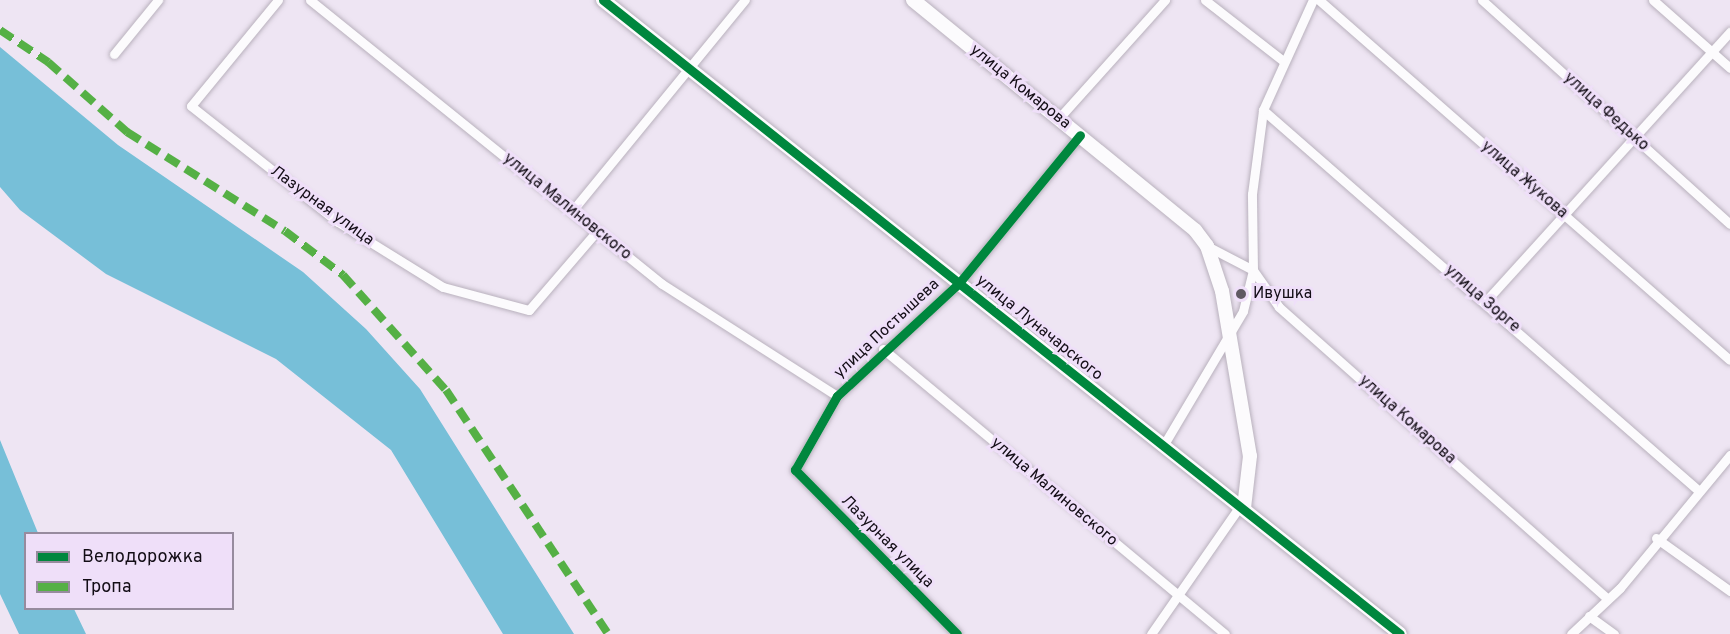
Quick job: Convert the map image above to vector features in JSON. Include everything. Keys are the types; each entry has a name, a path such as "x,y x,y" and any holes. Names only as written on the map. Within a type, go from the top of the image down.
{"street":[{"path":"114,54 158,0"},
{"name":"Лазурная улица","path":"278,0 190,106 338,222 443,287 529,310 597,231"},
{"name":"улица Малиновского","path":"310,0 662,284 837,396"},
{"name":"улица Луначарского","path":"603,0 692,68 1400,634"},
{"path":"572,211 692,68 745,0"},
{"name":"улица Комарова","path":"913,0 1080,135 1207,246 1252,270 1279,307 1607,598"},
{"path":"1059,118 1165,0"},
{"path":"1204,0 1281,60"},
{"path":"1163,446 1243,312 1252,270 1252,194 1263,110 1281,60 1313,0"},
{"name":"улица Жукова","path":"1319,0 1730,360"},
{"name":"улица Федько","path":"1482,0 1730,224"},
{"path":"1653,0 1730,68"},
{"path":"1485,302 1567,218 1730,32"},
{"name":"улица Зорге","path":"1263,110 1699,490"},
{"name":"улица Постышева","path":"795,470 837,396 883,349 959,283 1080,135"},
{"path":"1151,634 1180,597 1242,507 1250,456 1228,340 1222,291 1207,246"},
{"name":"улица Малиновского","path":"883,349 1225,634"},
{"path":"1571,634 1607,598 1656,538 1730,455"},
{"name":"Лазурная улица","path":"795,470 957,634"},
{"path":"1656,538 1730,591"},
{"path":"1589,616 1614,634"}],"water":[{"path":"0,47 118,145 303,272 366,329 420,389 574,634 503,634 391,450 276,359 106,274 20,210 0,187"},
{"path":"0,440 38,532 24,532 24,610 74,610 86,634 19,634 0,594"}],"marked path":[{"path":"0,30 48,62 127,132 285,231 343,275 446,390 608,634"}],"cycle path":[{"path":"603,0 1400,634"},
{"path":"957,634 795,470 837,396 959,283 1080,135"}],"place":[{"name":"Ивушка","path":"1241,294"}]}
